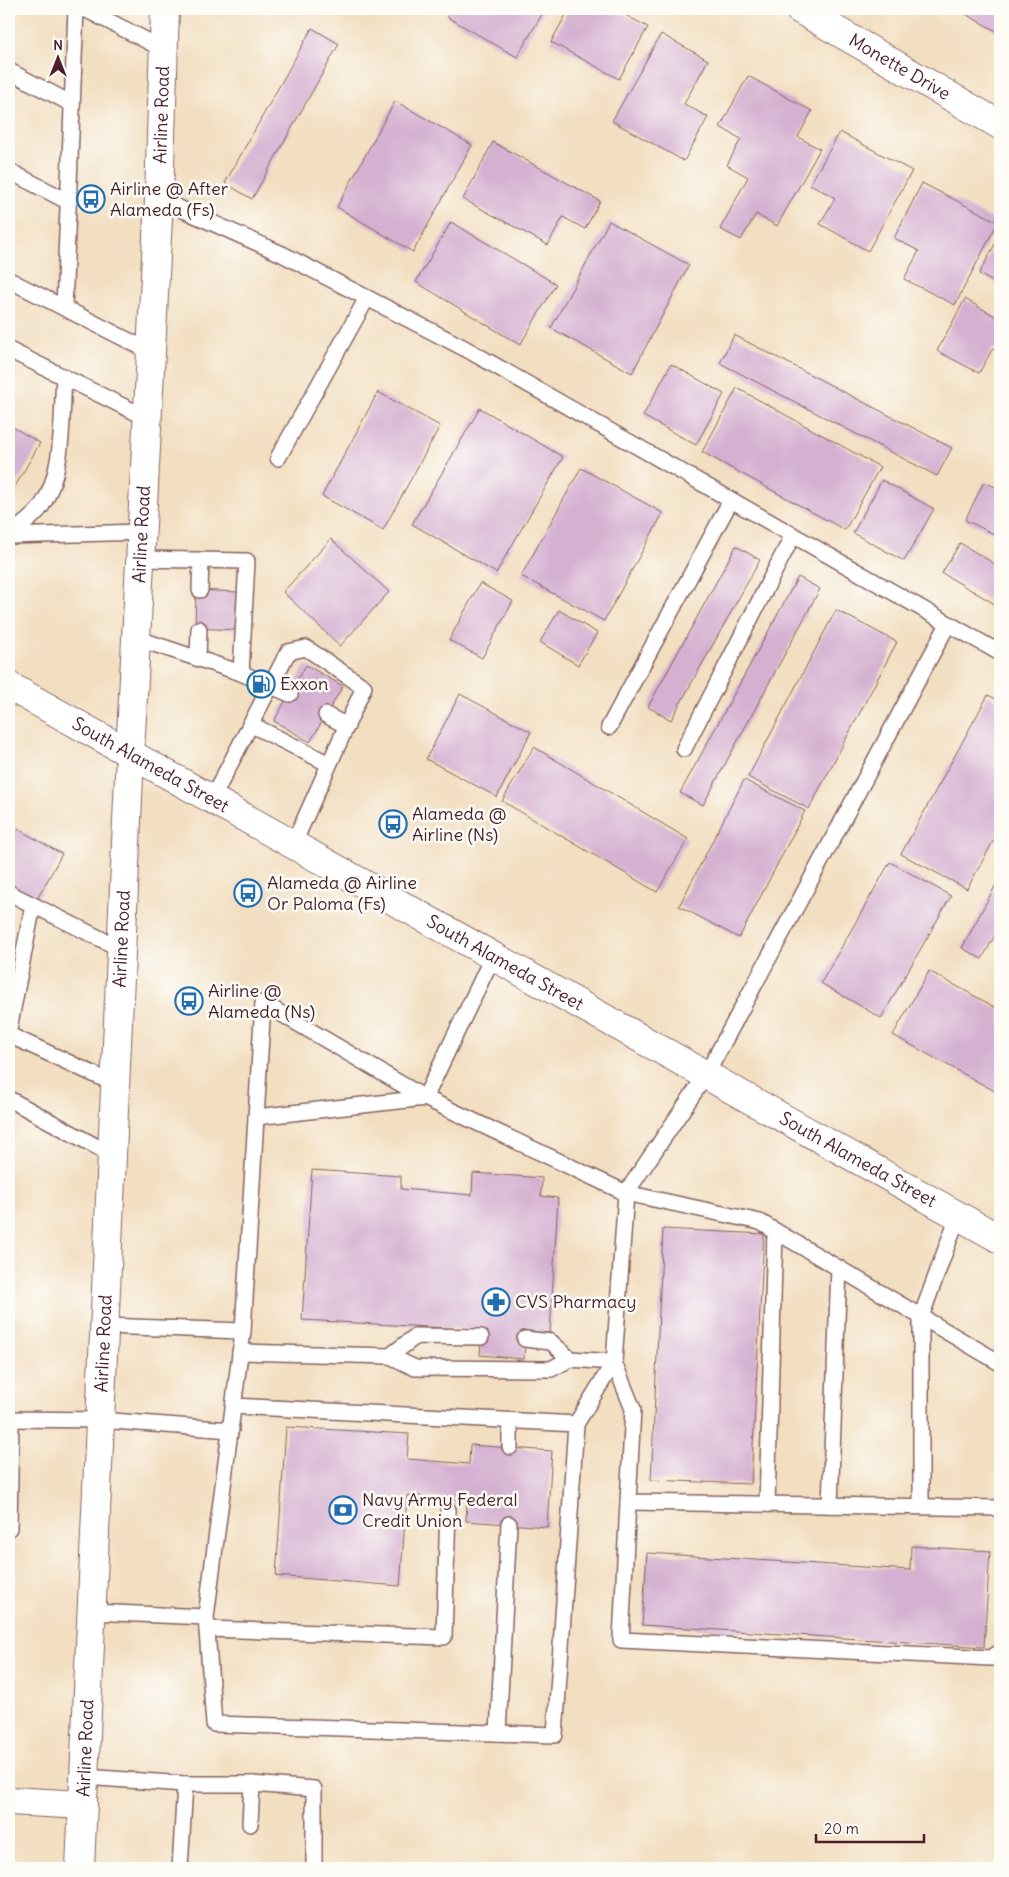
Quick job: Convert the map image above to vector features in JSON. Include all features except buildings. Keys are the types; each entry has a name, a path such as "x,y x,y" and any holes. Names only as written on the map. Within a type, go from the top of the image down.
{"main road":[{"name":"Airline Road","path":"80,1868 130,754 159,199 165,9"},
{"name":"Monette Drive","path":"799,9 1000,126"},
{"name":"South Alameda Street","path":"9,686 1000,1239"},
{"path":"9,1800 83,1805"}],"lane":[{"path":"64,308 76,9"},
{"path":"85,9 164,50"},
{"path":"9,70 72,104"},
{"path":"9,171 69,202"},
{"path":"159,199 282,254 466,349 1000,653"},
{"path":"9,280 151,352"},
{"path":"278,458 367,298"},
{"path":"9,350 147,418"},
{"path":"9,536 40,508 53,482 59,451 64,377"},
{"path":"609,727 731,500"},
{"path":"9,536 141,532"},
{"path":"684,749 793,535"},
{"path":"140,559 247,561 241,673"},
{"path":"200,590 201,560"},
{"path":"948,624 706,1075 626,1193 614,1362 633,1409 620,1640 991,1658 1000,1652"},
{"path":"198,657 199,628"},
{"path":"136,638 198,657 271,684 290,694"},
{"path":"212,799 288,652 306,648 364,688 293,845"},
{"path":"326,715 347,726"},
{"path":"250,724 329,764"},
{"path":"9,894 121,949"},
{"path":"9,1030 33,905"},
{"path":"425,1098 494,956"},
{"path":"614,1362 576,1424 555,1735 214,1724 207,1623 243,1331 263,1003 425,1098 626,1193 760,1222 1000,1363"},
{"path":"9,1035 115,1084"},
{"path":"9,1098 112,1155"},
{"path":"256,1117 425,1098"},
{"path":"921,1506 921,1316 958,1216"},
{"path":"767,1504 775,1231"},
{"path":"830,1505 839,1268"},
{"path":"104,1326 243,1331"},
{"path":"390,1356 416,1336 481,1337"},
{"path":"525,1339 551,1342 570,1359"},
{"path":"240,1352 390,1356 415,1368 551,1369 570,1359 614,1362"},
{"path":"234,1406 576,1424"},
{"path":"9,1528 10,1419 100,1420 231,1430"},
{"path":"510,1421 510,1448"},
{"path":"628,1502 1000,1508"},
{"path":"92,1612 207,1623 444,1637 448,1510"},
{"path":"498,1733 509,1524"},
{"path":"84,1777 185,1784 252,1784 314,1789 314,1868"},
{"path":"180,1868 185,1784"},
{"path":"250,1824 252,1784"}],"place":[{"name":"Airline @ After Alameda (Fs)","path":"91,199"},
{"name":"Exxon","path":"261,684"},
{"name":"Alameda @ Airline (Ns)","path":"393,824"},
{"name":"Alameda @ Airline Or Paloma (Fs)","path":"248,893"},
{"name":"Airline @ Alameda (Ns)","path":"189,1001"},
{"name":"CVS Pharmacy","path":"496,1302"},
{"name":"Navy Army Federal Credit Union","path":"343,1510"}]}
